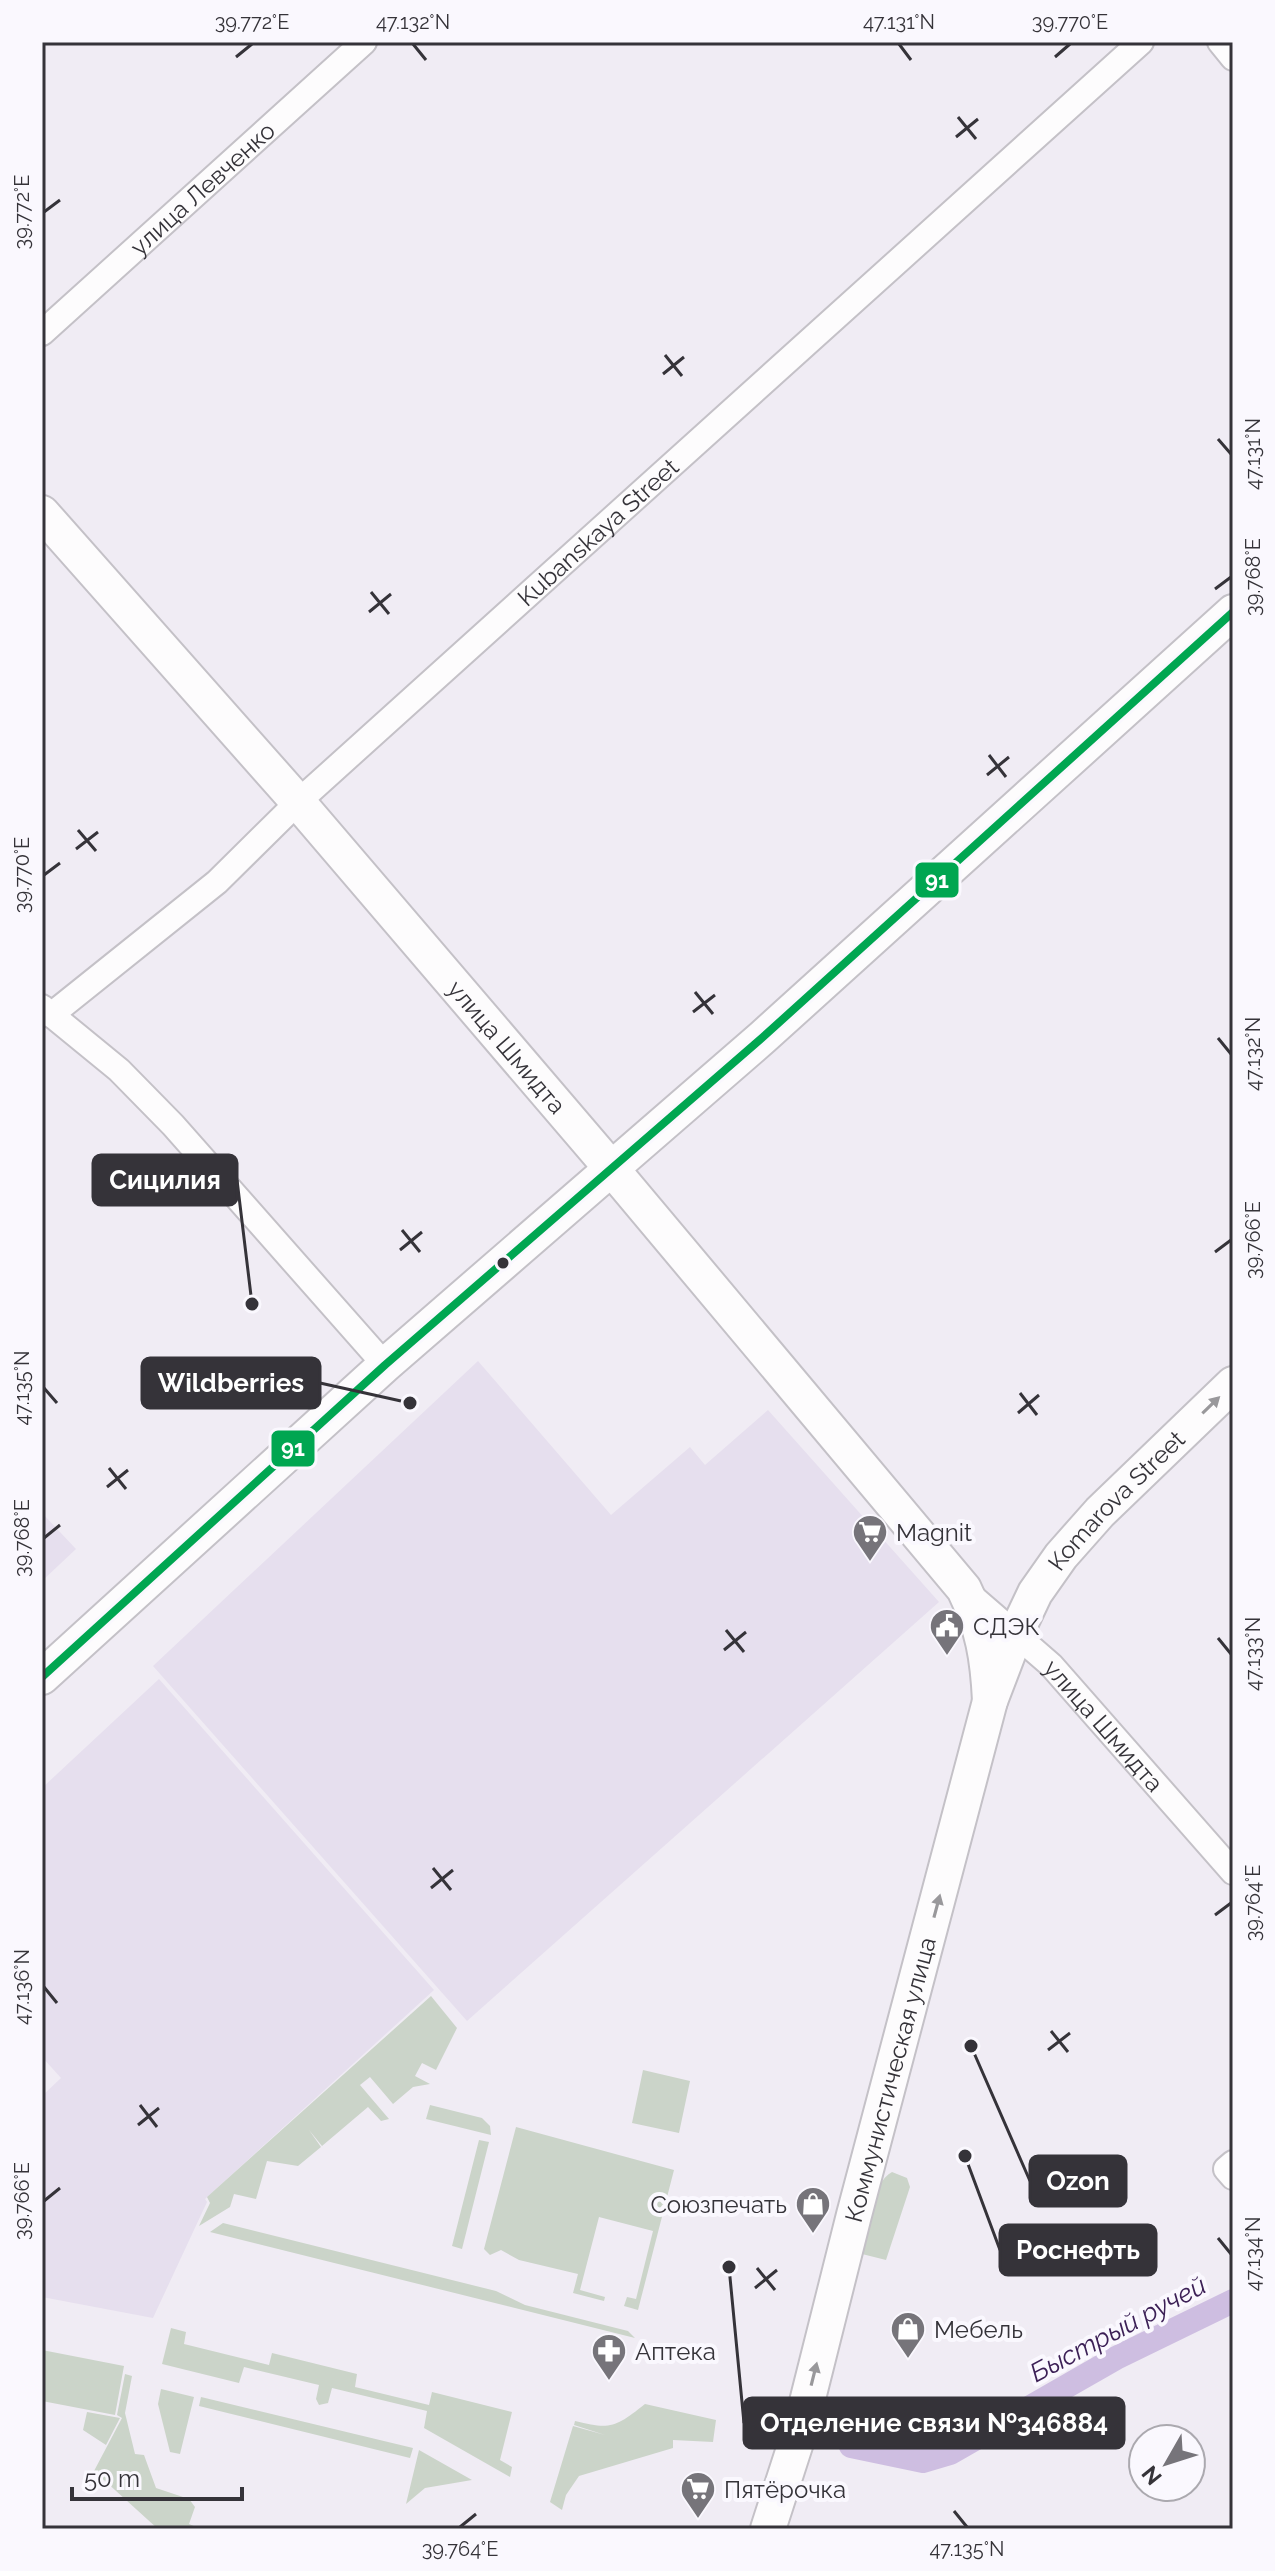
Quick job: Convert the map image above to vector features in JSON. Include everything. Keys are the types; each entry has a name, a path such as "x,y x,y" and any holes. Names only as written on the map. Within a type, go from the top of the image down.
{"street":[{"name":"улица Левченко","path":"42,333 364,42"},
{"name":"Kubanskaya Street","path":"46,1011 217,882 298,802 1141,42"},
{"path":"1220,42 1233,58"},
{"name":"улица Шмидта","path":"42,513 298,802 611,1168 964,1589 1051,1665 1233,1872"},
{"path":"42,1677 385,1365 763,1037 1233,612"},
{"path":"46,1011 119,1070 173,1125 385,1365"},
{"name":"Komarova Street","path":"1016,1633 1035,1593 1061,1556 1100,1512 1233,1384"},
{"name":"улица Шмидта","path":"964,1589 979,1621 988,1661 990,1701"},
{"name":"Коммунистическая улица","path":"768,2529 800,2430 990,1701 1016,1633"}],"shaded area":[{"path":"478,1361 611,1515 690,1447 705,1465 768,1410 939,1602 467,2021 153,1666"},
{"path":"42,1513 76,1549 42,1581"},
{"path":"159,1679 434,1990 205,2199 207,2202 153,2318 42,2297 42,2096 61,2078 42,2057 42,1788"},
{"path":"431,1996 457,2028 436,2070 422,2063 415,2076 430,2084 413,2087 393,2104 370,2077 360,2085 389,2119 381,2121 368,2107 322,2146 309,2130 321,2147 298,2166 267,2161 256,2199 234,2194 230,2207 199,2226 210,2203 207,2197"},
{"path":"643,2070 690,2081 679,2133 632,2123"},
{"path":"430,2105 482,2118 490,2126 491,2135 426,2119"},
{"path":"516,2127 674,2170 638,2310 624,2306 627,2297 636,2299 653,2231 599,2217 580,2290 605,2297 604,2301 573,2293 578,2274 519,2260 501,2250 490,2255 484,2249"},
{"path":"479,2140 489,2142 462,2249 452,2246"},
{"path":"892,2172 907,2178 910,2187 886,2260 862,2254 879,2186"},
{"path":"223,2223 496,2291 525,2305 628,2331 635,2338 210,2232"},
{"path":"171,2328 186,2332 184,2344 269,2365 272,2353 357,2374 355,2387 429,2405 432,2392 512,2412 500,2460 512,2467 510,2477 424,2428 427,2411 332,2388 328,2403 319,2405 316,2399 319,2385 244,2367 239,2383 162,2364"},
{"path":"42,2350 124,2366 115,2415 42,2401"},
{"path":"125,2374 132,2376 125,2413 135,2454 144,2455 156,2488 189,2499 195,2507 189,2524 201,2529 158,2529 94,2471 122,2418 117,2415"},
{"path":"161,2389 194,2397 180,2454 170,2452 158,2404"},
{"path":"201,2397 413,2448 410,2458 199,2406"},
{"path":"645,2404 716,2420 713,2442 673,2440 673,2448 579,2476 566,2495 562,2510 550,2502 573,2426 605,2435 574,2425 575,2421 605,2426 620,2422"},
{"path":"87,2412 120,2418 106,2445 83,2430"},
{"path":"419,2450 472,2480 425,2488 406,2504"}],"waterway":[{"name":"Быстрый ручей","path":"851,2446 923,2461 950,2453 1116,2358 1233,2301"}],"transit line":[{"name":"91","path":"42,1677 385,1365 763,1037 1233,612"}],"place":[{"name":"Сицилия","path":"252,1304"},
{"name":"Wildberries","path":"410,1403"},
{"name":"Magnit","path":"870,1563"},
{"name":"СДЭК","path":"947,1657"},
{"name":"Ozon","path":"971,2046"},
{"name":"Роснефть","path":"965,2156"},
{"name":"Союзпечать","path":"813,2235"},
{"name":"Отделение связи №346884","path":"729,2267"},
{"name":"Мебель","path":"908,2360"},
{"name":"Аптека","path":"609,2382"},
{"name":"Пятёрочка","path":"698,2520"}]}
